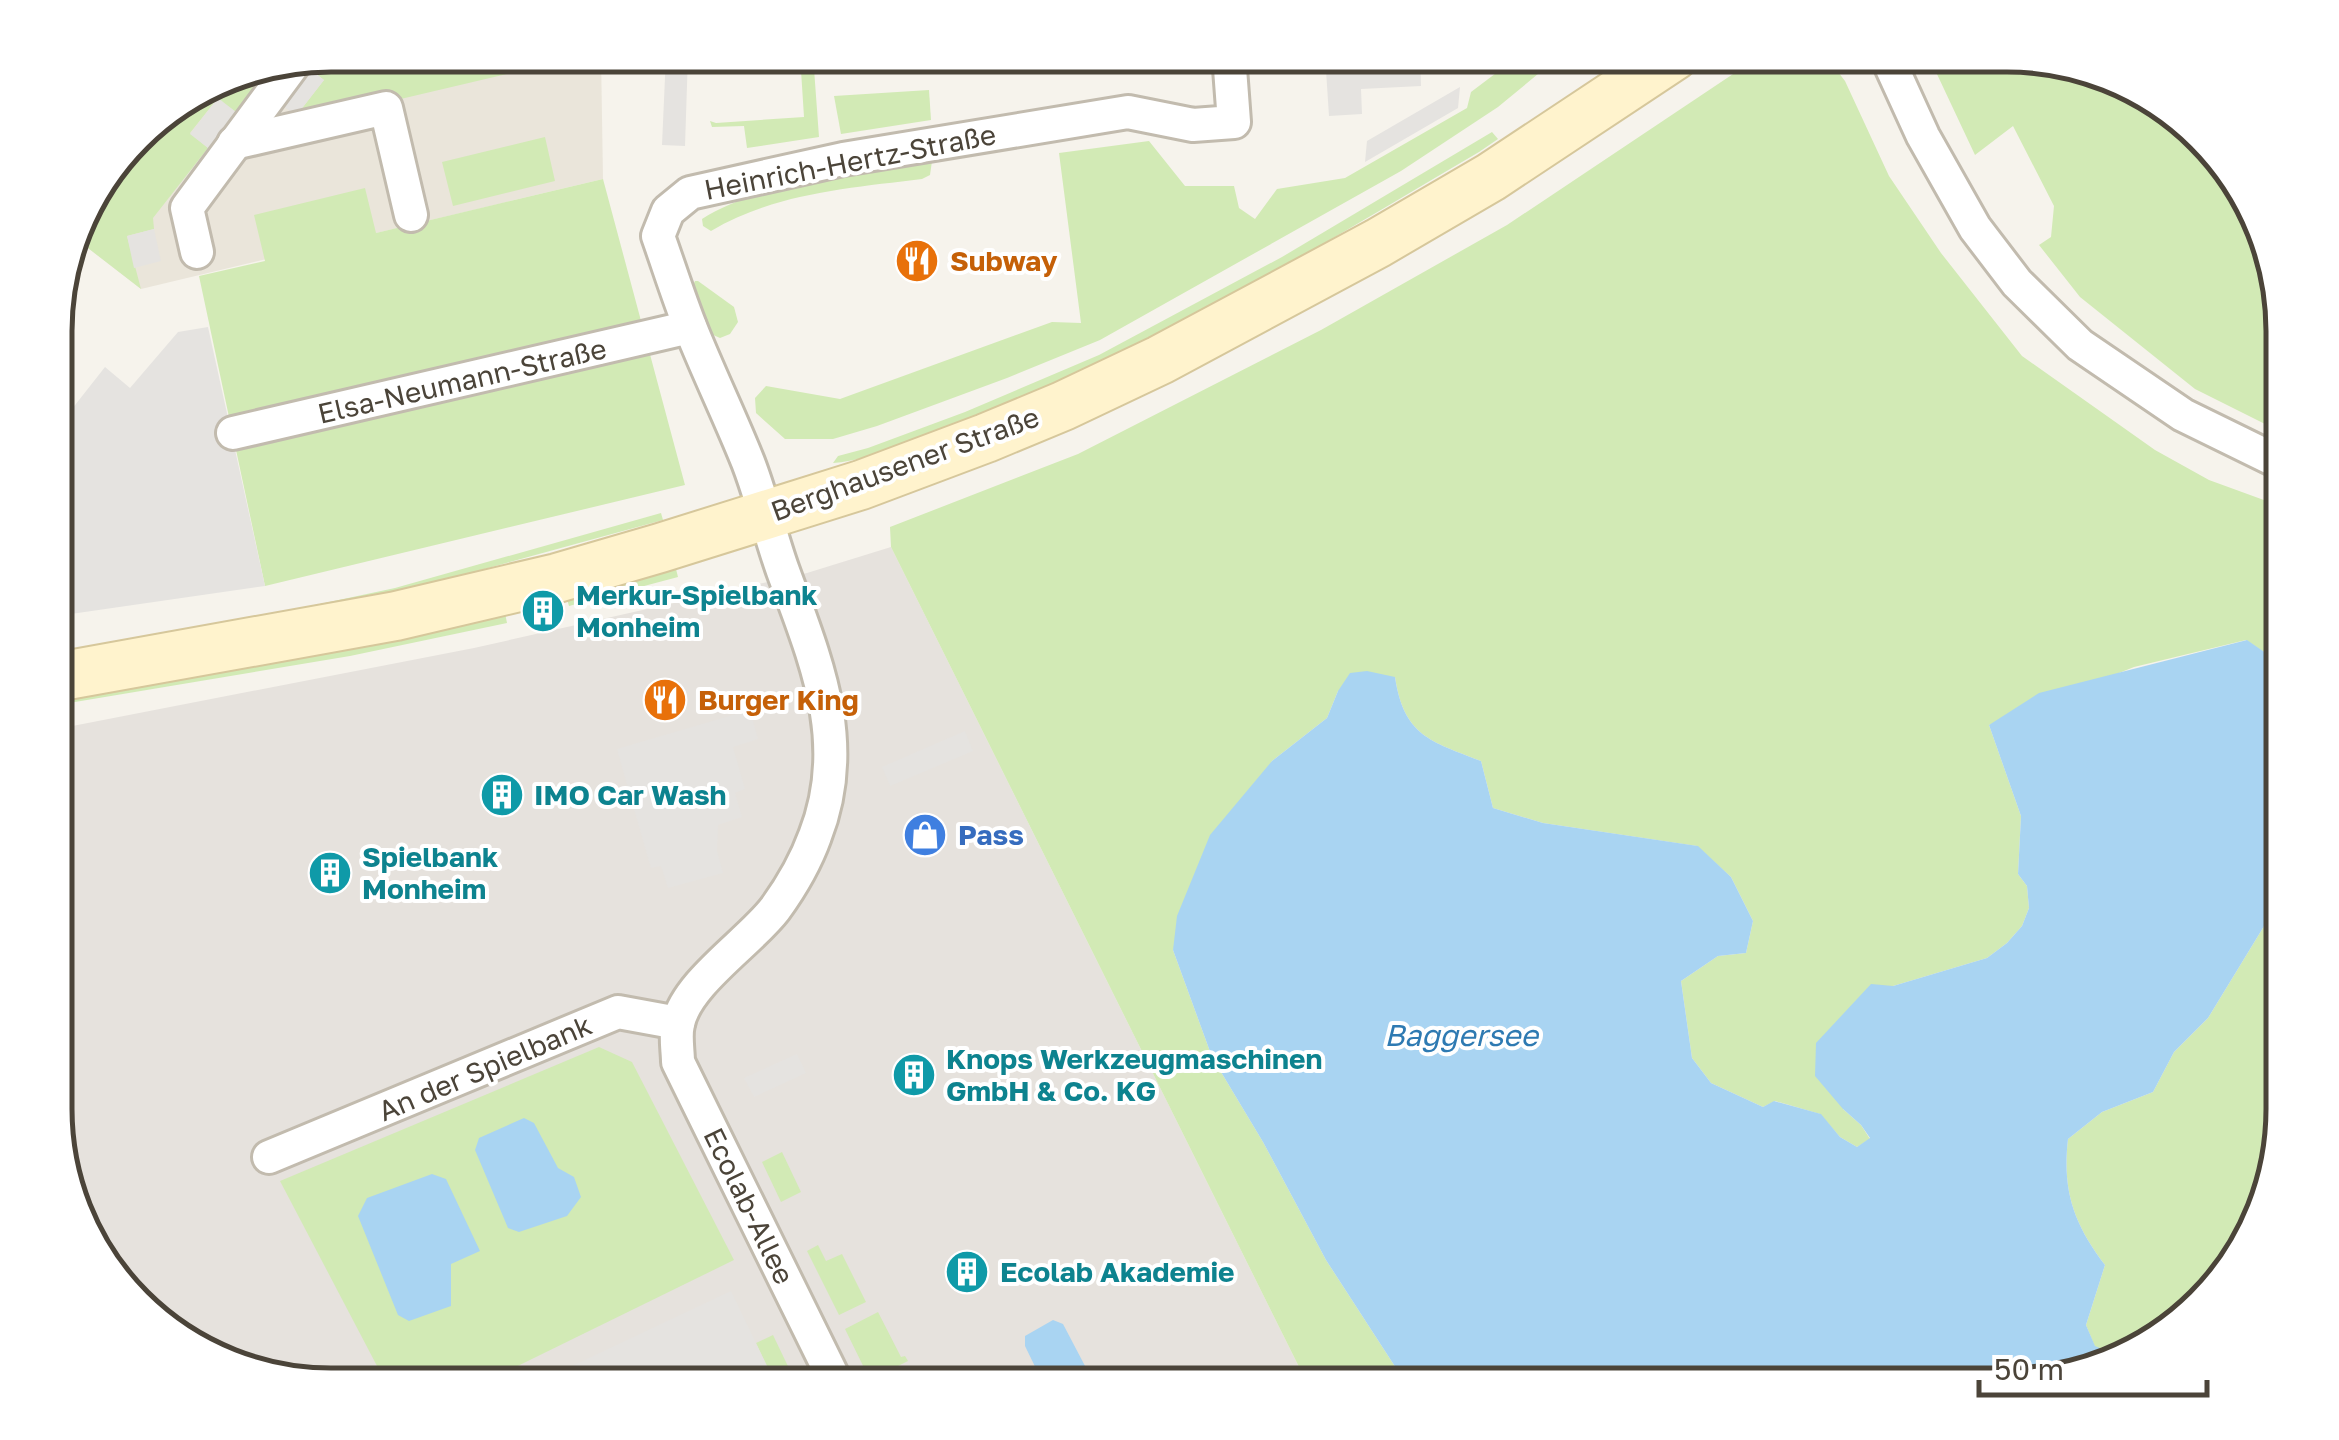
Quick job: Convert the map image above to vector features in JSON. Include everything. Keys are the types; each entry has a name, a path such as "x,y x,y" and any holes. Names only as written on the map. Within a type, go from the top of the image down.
{"street":[{"name":"Heinrich-Hertz-Straße","path":"767,514 690,327 658,236 668,212 690,193 843,159 1128,112 1193,125 1234,122 1230,73"},
{"name":"Berghausener Straße","path":"73,674 396,616 556,578 861,484 986,438 1160,360 1378,243 1474,186 1647,73"},
{"path":"1894,73 1975,228 2017,282 2080,345 2183,415 2266,455"},
{"path":"197,252 188,208 283,78"},
{"path":"234,143 386,108 411,216"},
{"name":"Elsa-Neumann-Straße","path":"233,433 690,327"},
{"path":"678,1024 694,992 774,911 798,874 827,801 830,724 821,681 767,514"},
{"name":"An der Spielbank","path":"269,1157 618,1012 678,1024"},
{"name":"Ecolab-Allee","path":"678,1024 678,1062 829,1368"}],"shaded area":[{"path":"601,73 603,179 141,289 86,247 92,232 107,202 137,161 174,126 217,99 264,81 298,75"},
{"path":"665,73 687,73 685,146 662,145"},
{"path":"1326,73 1421,73 1421,86 1361,89 1362,114 1329,116"},
{"path":"316,74 324,80 296,116 278,102 299,75"},
{"path":"1460,87 1458,108 1365,162 1367,141"},
{"path":"217,99 236,112 208,148 190,134"},
{"path":"154,229 161,261 134,268 127,236"},
{"path":"208,327 265,586 73,614 73,408 105,367 130,388 178,332"},
{"path":"891,547 1299,1367 332,1368 264,1359 232,1348 202,1333 148,1292 116,1252 92,1208 75,1142 73,726 474,648 807,573"},
{"path":"750,710 758,739 733,747 745,789 735,793 742,817 718,825 717,851 723,873 668,888 661,866 651,868 617,749"},
{"path":"965,731 973,751 890,786 882,767"},
{"path":"797,1054 806,1073 754,1097 744,1078"},
{"path":"731,1291 768,1368 568,1368"}],"green space":[{"path":"511,73 303,122 296,116 324,80 316,74"},
{"path":"801,73 814,73 819,137 747,148 744,126 712,127 710,121 716,123 804,117"},
{"path":"1496,73 1539,73 1498,107 1401,171 1100,340 1007,378 833,439 785,439 756,413 755,398 766,386 840,399 1052,322 1081,323 1059,153 1149,141 1185,186 1234,186 1239,208 1255,219 1277,189 1345,178 1467,108 1471,92"},
{"path":"1735,73 1839,73 1889,176 1941,253 2022,356 2155,450 2209,480 2266,501 2266,653 2246,640 2134,667 1989,725 2021,816 2018,874 2027,886 2029,908 2022,926 1987,958 1893,986 1843,1109 1870,1139 1857,1147 1840,1137 1820,1114 1775,1101 1763,1107 1711,1083 1692,1058 1681,981 1718,956 1746,953 1753,921 1731,877 1697,846 1543,823 1493,808 1481,761 1422,734 1405,712 1395,677 1338,691 1327,718 1272,761 1173,950 1212,1057 1326,1260 1396,1367 1299,1367 891,547 890,527 1078,454 1321,330 1507,225"},
{"path":"1936,73 2008,73 2075,81 2137,107 2178,137 2223,188 2253,248 2266,315 2266,424 2195,389 2080,297 2039,245 2051,237 2054,206 2013,126 1975,155"},
{"path":"257,83 236,112 217,99"},
{"path":"929,90 931,120 841,134 834,96"},
{"path":"217,99 190,133 208,148 153,218 154,229 127,236 141,289 86,247 92,232 107,202 137,161 174,126"},
{"path":"1492,132 1498,139 1479,152 1165,332 1046,388 903,445 833,463 838,456 965,412 1099,355 1282,257"},
{"path":"545,137 555,181 453,206 442,162"},
{"path":"932,161 930,175 922,179 814,194 761,208 711,231 703,226 702,219 752,196"},
{"path":"603,179 685,485 265,586 199,276 265,261 254,215 365,188 376,233"},
{"path":"695,281 734,307 738,322 730,334 720,338 711,334 693,285"},
{"path":"661,513 663,520 342,608 254,618 395,588"},
{"path":"676,569 678,577 569,606 567,599"},
{"path":"505,613 507,623 350,656 73,702 73,694"},
{"path":"2266,923 2266,1125 2262,1159 2247,1208 2223,1252 2178,1303 2151,1324 2102,1350 2095,1347 2086,1325 2105,1265 2085,1235 2073,1206 2067,1175 2068,1139 2102,1112 2153,1092 2174,1052 2208,1018"},
{"path":"599,1047 632,1062 734,1260 514,1368 378,1368 280,1181"},
{"path":"782,1152 801,1192 781,1202 762,1162"},
{"path":"818,1245 826,1261 842,1254 866,1302 839,1315 807,1251"},
{"path":"878,1312 901,1357 908,1361 895,1368 864,1368 845,1329"},
{"path":"773,1335 789,1368 768,1368 756,1343"}],"water":[{"name":"Baggersee","path":"2247,640 2266,653 2266,923 2208,1018 2174,1052 2153,1092 2102,1112 2068,1139 2067,1175 2073,1206 2085,1235 2105,1265 2086,1325 2095,1346 2103,1349 2058,1363 2024,1367 1396,1367 1326,1260 1212,1057 1173,950 1177,916 1210,835 1272,761 1327,718 1350,673 1367,671 1395,677 1405,712 1422,734 1481,761 1493,808 1543,823 1698,846 1731,877 1753,921 1746,953 1718,956 1681,981 1692,1058 1711,1083 1763,1107 1774,1101 1821,1114 1840,1137 1857,1147 1870,1138 1815,1076 1816,1043 1871,984 1893,986 1987,958 2022,926 2029,908 2027,886 2018,874 2021,816 1989,725 2039,693"},
{"path":"524,1118 534,1123 558,1168 574,1177 581,1197 567,1216 519,1232 508,1228 475,1150 479,1138"},
{"path":"432,1174 446,1179 480,1251 451,1264 451,1306 409,1321 398,1315 358,1216 367,1198"},
{"path":"1053,1320 1063,1324 1086,1368 1036,1368 1025,1346 1025,1336"}],"place":[{"name":"Subway","path":"917,261"},
{"name":"Merkur-Spielbank Monheim","path":"543,611"},
{"name":"Burger King","path":"665,700"},
{"name":"IMO Car Wash","path":"502,795"},
{"name":"Pass","path":"925,835"},
{"name":"Spielbank Monheim","path":"330,873"},
{"name":"Knops Werkzeugmaschinen GmbH & Co. KG","path":"914,1075"},
{"name":"Ecolab Akademie","path":"967,1272"}]}
